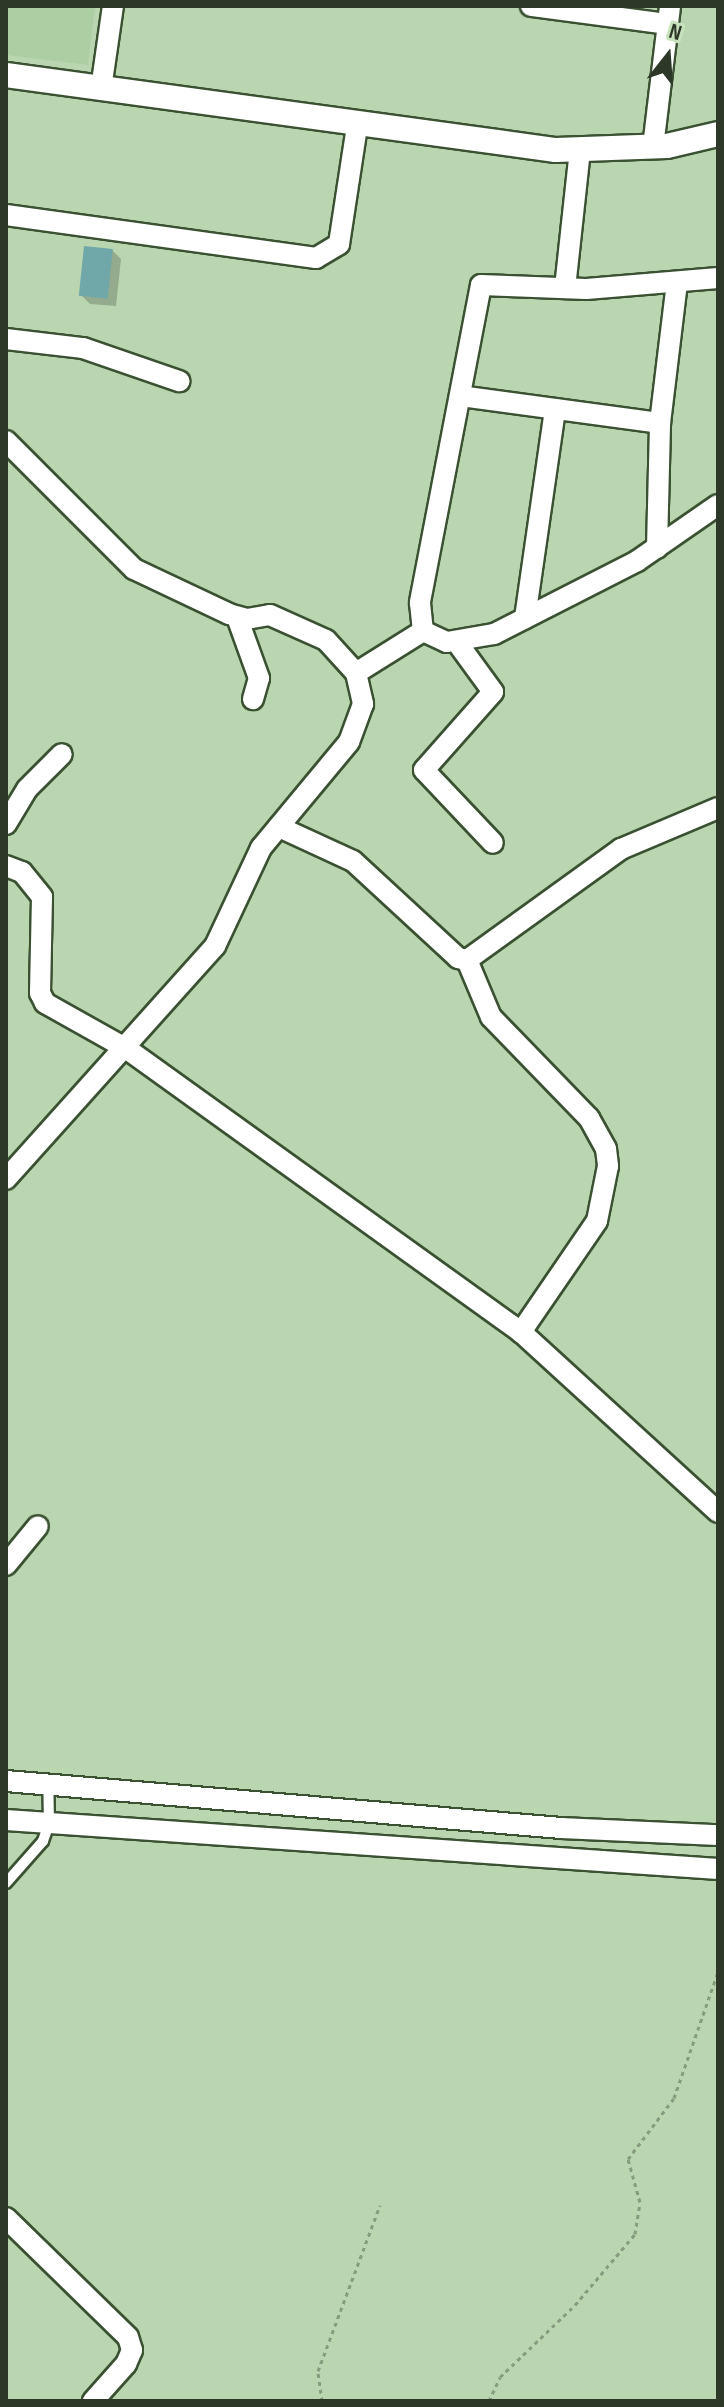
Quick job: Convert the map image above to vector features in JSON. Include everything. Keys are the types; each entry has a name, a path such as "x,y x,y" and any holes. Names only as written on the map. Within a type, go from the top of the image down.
{"street":[{"path":"101,89 113,6"},
{"path":"531,6 669,15 653,147"},
{"path":"6,75 357,126 580,149 653,147 718,134"},
{"path":"6,215 316,258 339,244 357,126"},
{"path":"565,288 580,149"},
{"path":"423,631 420,603 481,285 565,288 718,278"},
{"path":"657,548 660,423 677,283"},
{"path":"6,339 83,348 179,381"},
{"path":"460,396 660,423"},
{"path":"525,618 555,409"},
{"path":"6,441 134,569 237,617 270,615 307,627 356,673 363,704 349,742 261,848 215,946 127,1049 6,1179"},
{"path":"423,631 438,641 494,634 657,548 718,505"},
{"path":"237,617 259,678 253,699"},
{"path":"356,673 423,631"},
{"path":"456,641 493,692 424,770 493,843"},
{"path":"6,824 27,789 62,754"},
{"path":"279,827 353,861 458,958 467,960 621,849 718,808"},
{"path":"6,866 22,872 42,897 41,998 127,1049 521,1332 718,1512"},
{"path":"467,960 491,1017 589,1118 606,1149 608,1181 597,1221 521,1332"},
{"path":"6,1565 38,1526"},
{"path":"6,1781 370,1812 718,1835"},
{"path":"370,1812 371,1848"},
{"path":"6,1820 371,1848 718,1869"},
{"path":"6,2218 128,2337 132,2350 126,2364 93,2401"}],"lane":[{"path":"6,1883 37,1849 49,1824 48,1785"}],"path":[{"path":"489,2401 500,2377 575,2305 635,2234 640,2202 628,2159 674,2098 718,1972"},
{"path":"322,2401 318,2371 380,2205"}],"shaded area":[{"path":"6,6 95,6 88,65 6,55"}],"building":[{"path":"84,246 113,249 108,299 79,296"}]}
